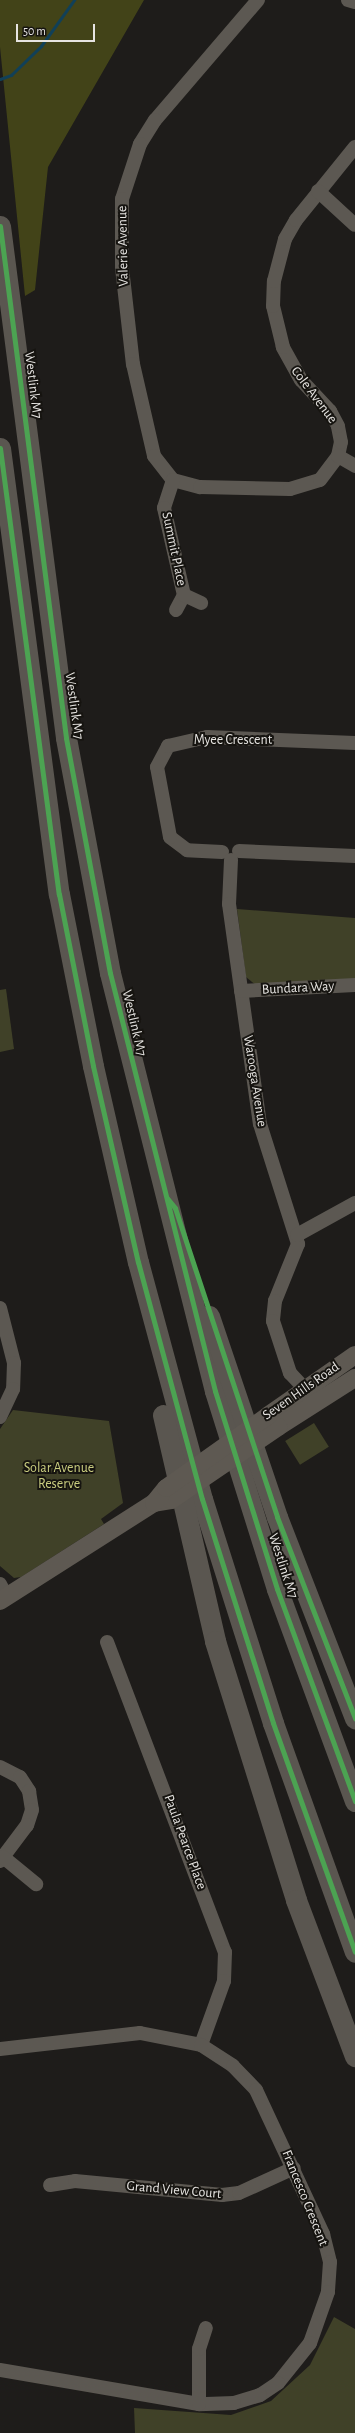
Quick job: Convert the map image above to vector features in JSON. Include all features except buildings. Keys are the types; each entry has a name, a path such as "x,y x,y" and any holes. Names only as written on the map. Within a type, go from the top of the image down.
{"highway":[{"name":"Westlink M7","path":"0,226 66,738 110,973 163,1192 215,1391 270,1566 355,1801"},
{"path":"0,448 59,894 93,1066 138,1262 202,1499 273,1723 355,1952"},
{"path":"93,1066 103,1144 215,1640 296,1900 355,2056"},
{"path":"163,1192 175,1208 277,1517 355,1718"}],"main road":[{"name":"Seven Hills Road","path":"278,1420 305,1389 355,1355"},
{"name":"Seven Hills Road","path":"2,1594 154,1503 166,1488 278,1420 355,1378"},
{"path":"305,1389 330,1392"}],"street":[{"name":"Valerie Avenue","path":"173,480 154,456 133,364 122,268 122,199 140,144 154,120 258,0"},
{"path":"348,0 355,2"},
{"path":"355,147 318,191 355,225"},
{"name":"Cole Avenue","path":"318,191 285,239 274,281 274,306 291,365 338,426 341,442 338,456"},
{"path":"173,480 200,487 290,489 320,480 338,456 355,466"},
{"name":"Summit Place","path":"173,480 164,508 184,595 176,610"},
{"name":"Summit Place","path":"184,595 201,602"},
{"name":"Myee Crescent","path":"355,743 207,737 168,746 157,767 170,837 187,850 231,854 355,856"},
{"name":"Warooga Avenue","path":"231,854 229,904 260,1124 297,1235 298,1252 281,1295 282,1325 305,1389"},
{"name":"Bundara Way","path":"241,991 355,984"},
{"path":"297,1235 355,1203"},
{"path":"0,1308 14,1363 13,1389 0,1417"},
{"name":"Paula Pearce Place","path":"107,1642 224,1952 224,1982 200,2045"},
{"path":"0,1767 20,1777 29,1791 32,1810 27,1825 2,1859 36,1884"},
{"name":"Francesco Crescent","path":"0,2049 140,2033 200,2045 233,2066 256,2090 294,2168 323,2234 330,2262 328,2292 321,2321 297,2363 278,2383 260,2395 234,2403 199,2404 0,2370"},
{"name":"Grand View Court","path":"50,2185 75,2181 222,2196 238,2193 294,2168"},
{"path":"199,2404 199,2349 206,2328"}],"green space":[{"path":"237,909 355,918 355,979 258,987 246,977"},
{"path":"6,989 14,1049 0,1052 0,990"},
{"name":"Solar Avenue Reserve","path":"13,1410 109,1421 123,1503 101,1519 104,1524 21,1577 14,1578 0,1566 0,1429"},
{"path":"314,1423 329,1447 300,1465 285,1441"},
{"path":"334,2317 355,2329 355,2433 135,2433 134,2408 231,2415 271,2401 310,2365"}],"shaded area":[{"path":"0,0 144,0 48,167 35,290 25,296 0,47"}],"waterway":[{"path":"0,79 11,75 41,46 74,0"}],"cycle path":[{"path":"0,226 66,738 110,973 215,1391 277,1589 355,1801"},
{"path":"0,448 59,894 93,1066 138,1262 202,1499 273,1723 355,1952"},
{"path":"167,1198 175,1208 277,1517 355,1718"}]}
